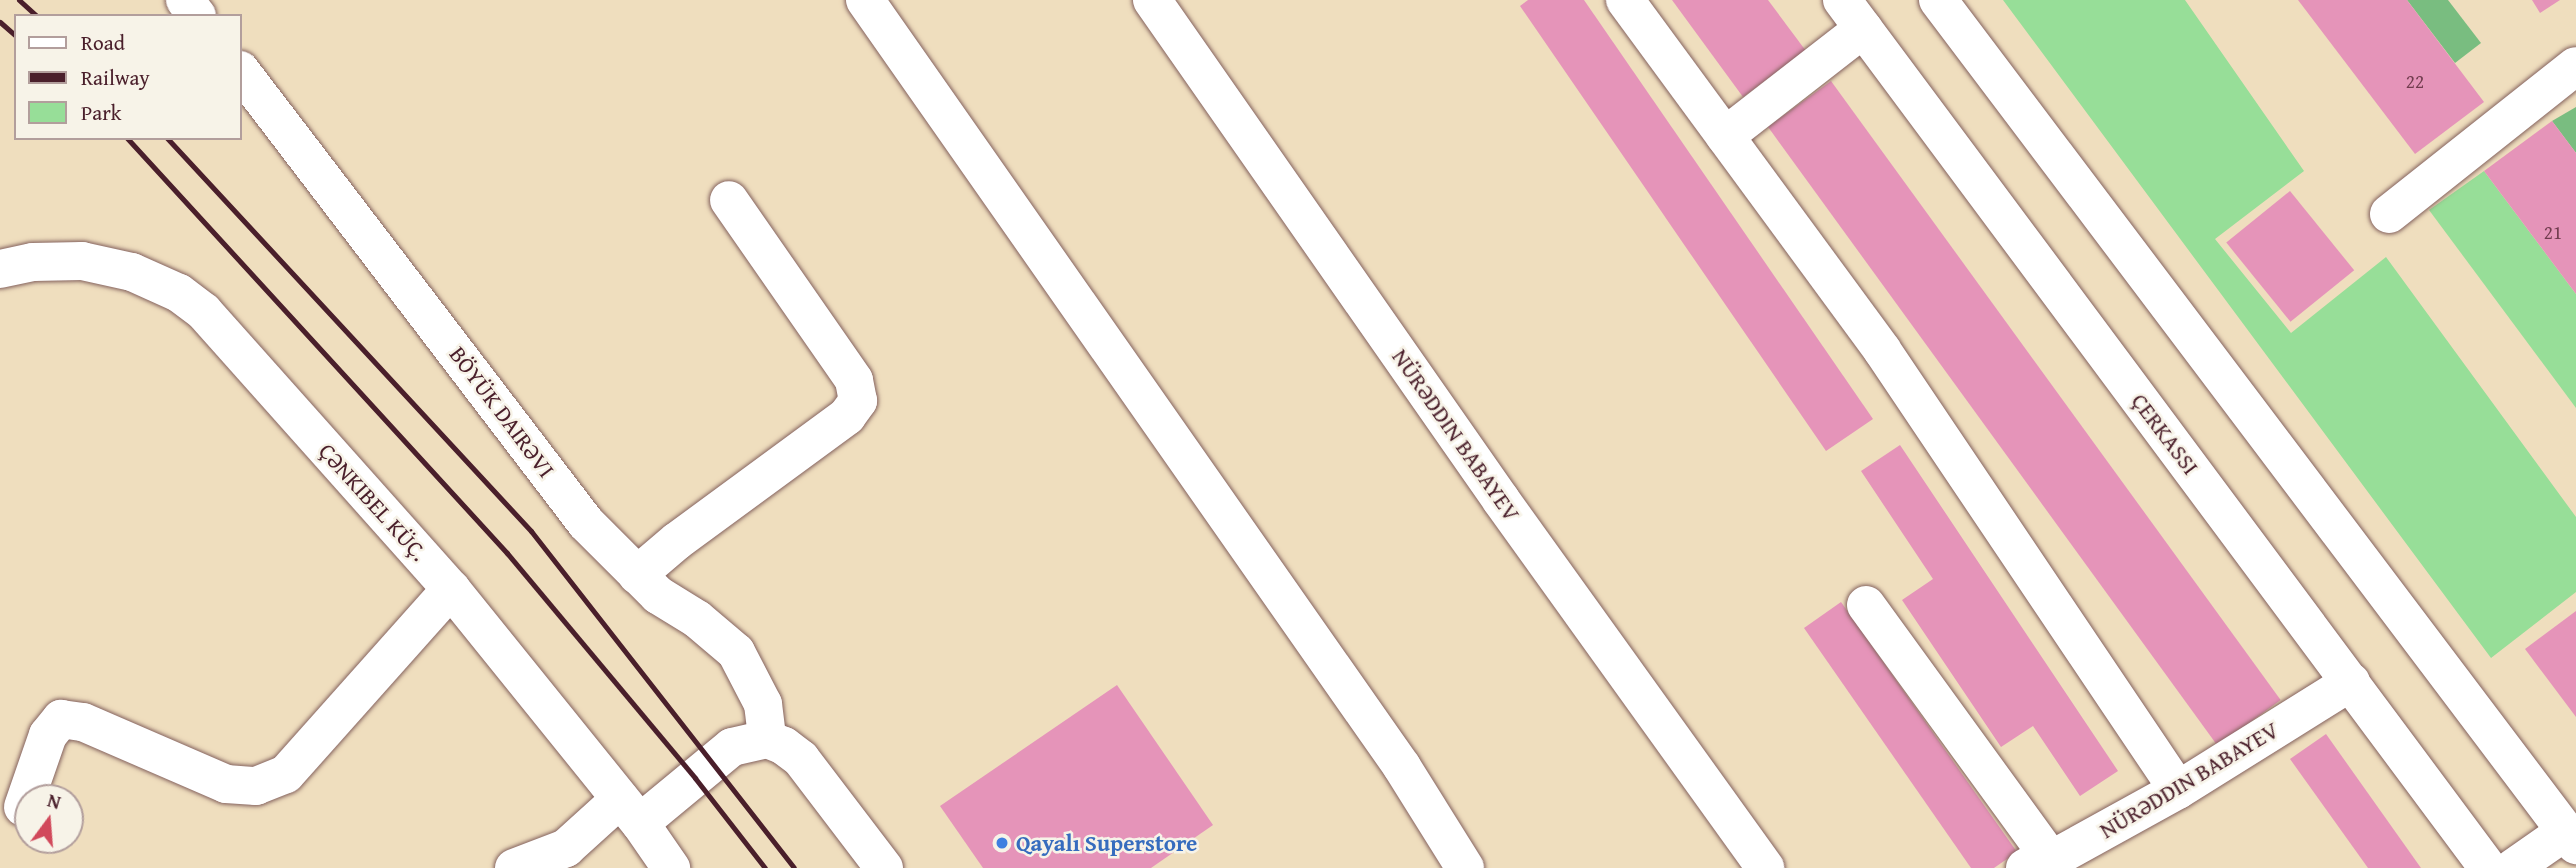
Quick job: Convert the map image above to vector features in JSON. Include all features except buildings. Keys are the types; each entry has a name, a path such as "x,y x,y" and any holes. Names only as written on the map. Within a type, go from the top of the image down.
{"street":[{"path":"865,0 1402,767 1465,868"},
{"name":"NÜRƏDDIN BABAYEV","path":"1152,0 1501,500 1765,868"},
{"path":"1625,0 1882,350 2178,790"},
{"path":"1938,0 2571,838 2513,868"},
{"path":"1725,136 1852,15 2488,868"},
{"path":"2389,214 2576,66"},
{"name":"BÖYÜK DAIRƏVI","path":"242,73 586,523 658,595 697,619 736,652 763,704 767,739"},
{"path":"637,575 677,541 847,416 858,401 854,380 729,201"},
{"name":"ÇƏNKIBEL KÜÇ.","path":"0,269 33,262 82,261 132,272 179,293 204,312 451,589 630,811 671,868"},
{"path":"31,784 48,734 61,719 83,722 226,784 256,786 286,774 451,589"},
{"path":"1866,605 2038,864"},
{"name":"NÜRƏDDIN BABAYEV","path":"2038,864 2178,790 2351,682"},
{"path":"514,868 566,848 732,747 767,739 801,759 884,868"}],"green space":[{"path":"2003,0 2185,0 2304,171 2215,239 2291,333 2386,257 2576,517 2576,592 2491,658"},
{"path":"2407,0 2448,0 2481,43 2455,63"},
{"path":"2576,107 2576,153 2552,121"},
{"path":"2484,171 2576,294 2576,408 2429,210"}],"railway":[{"path":"19,0 35,14"},
{"path":"0,22 14,34"},
{"path":"129,140 507,553 695,778 765,868"},
{"path":"169,140 531,531 794,868"}],"place":[{"name":"Qayalı Superstore","path":"1002,843"}]}
